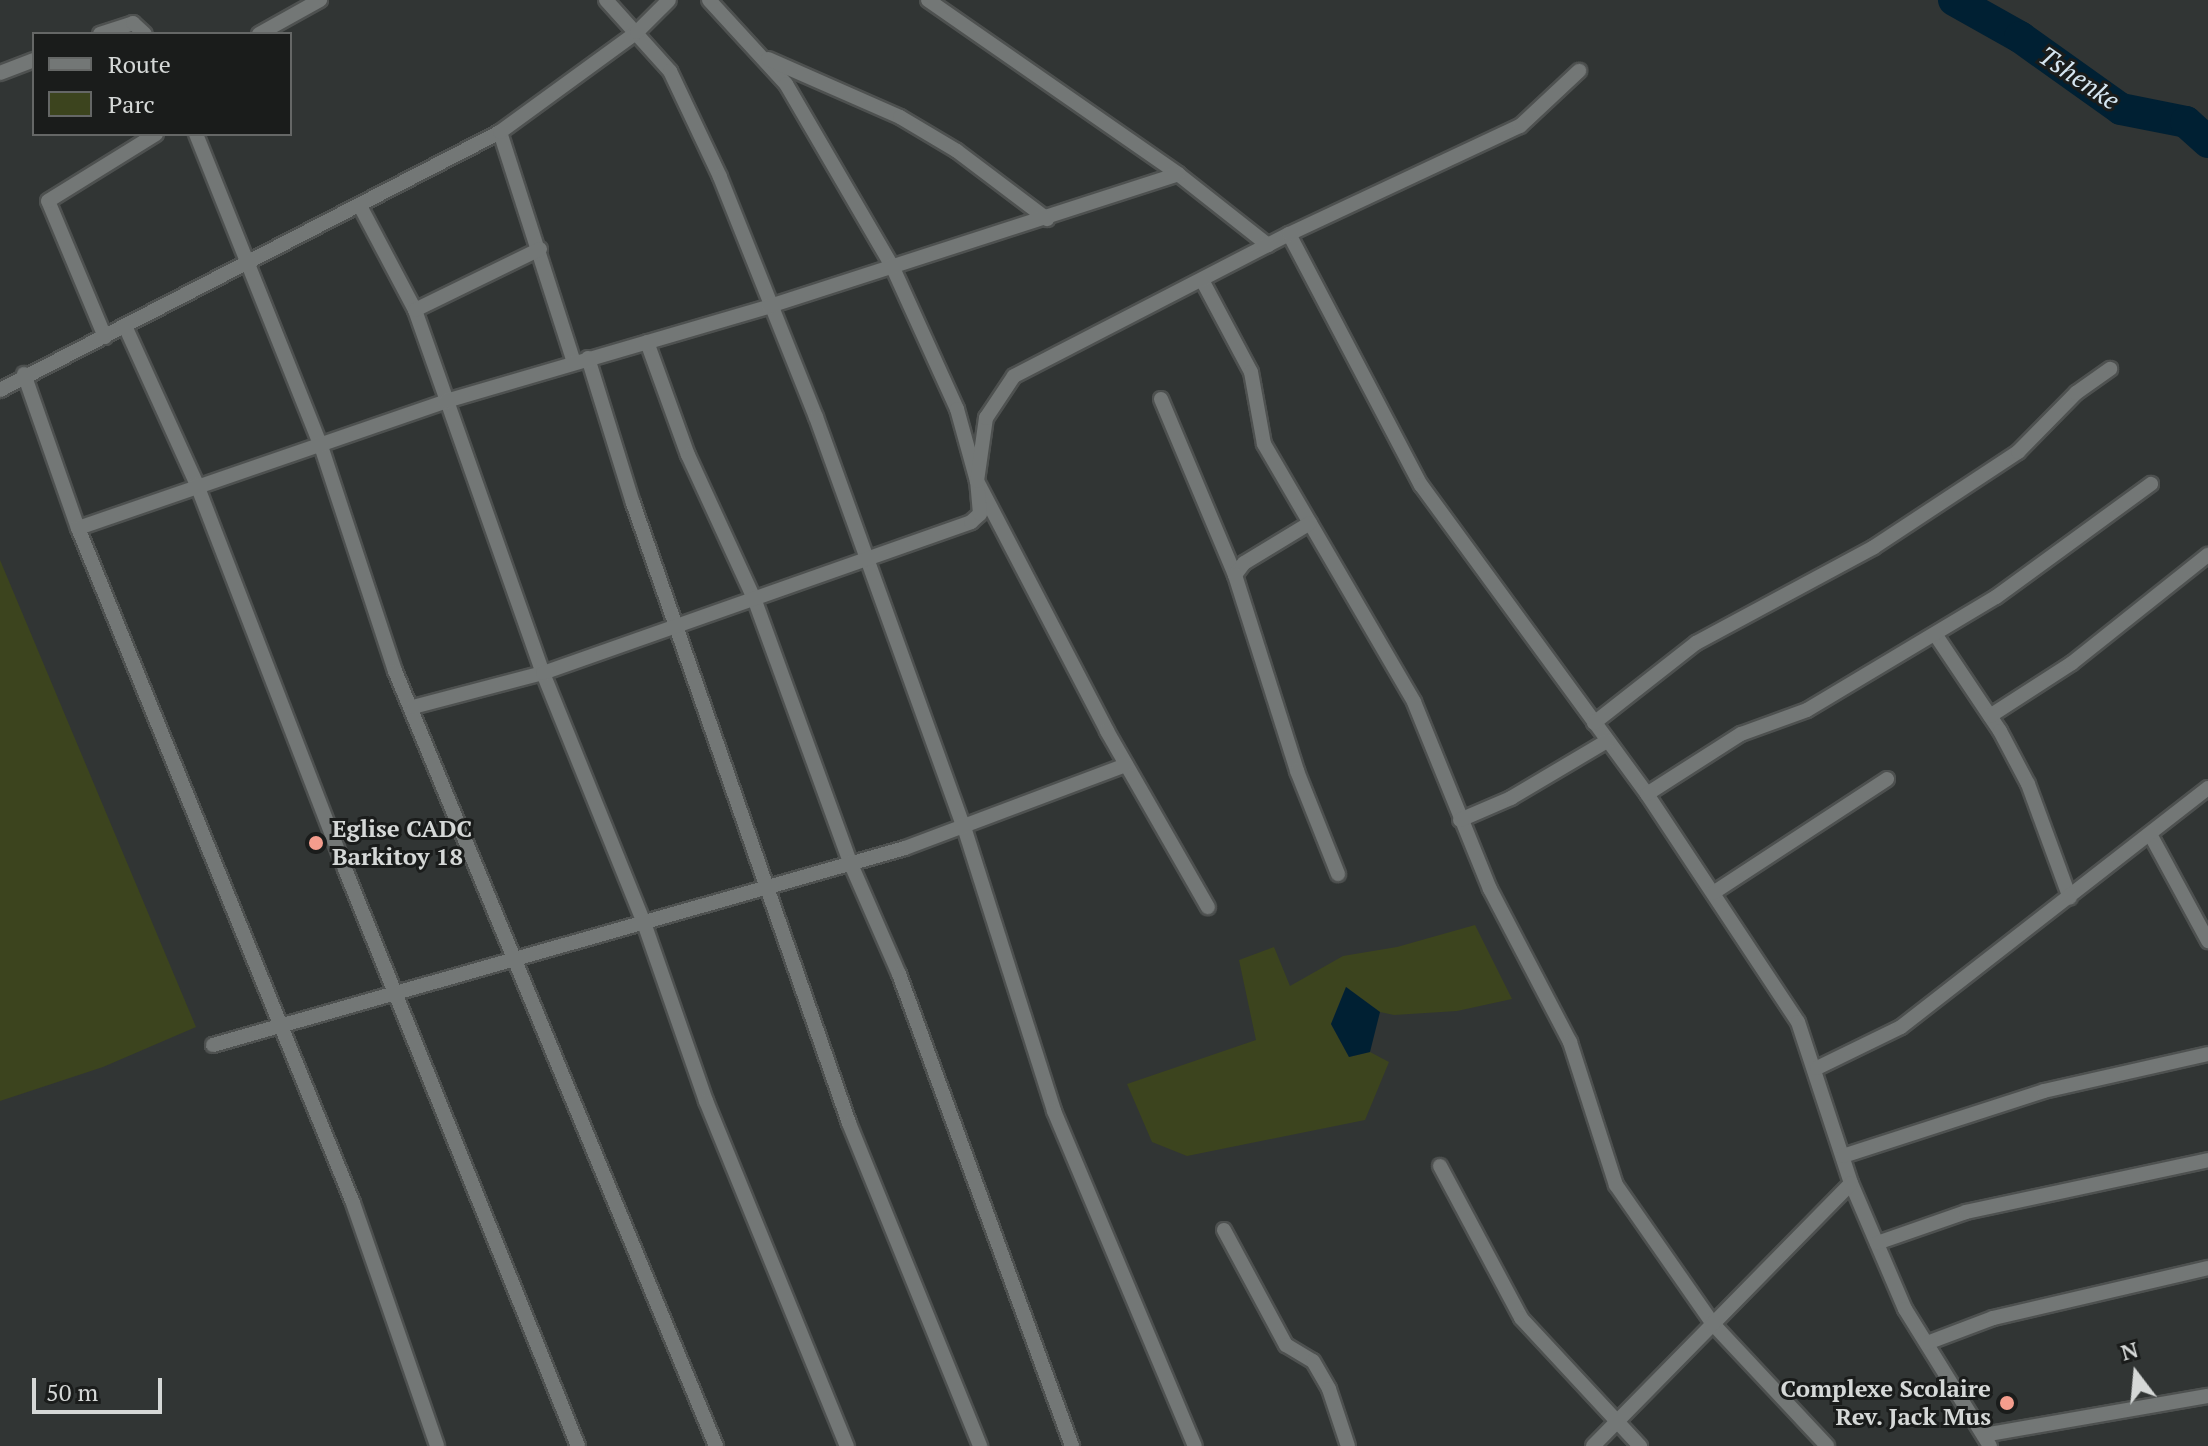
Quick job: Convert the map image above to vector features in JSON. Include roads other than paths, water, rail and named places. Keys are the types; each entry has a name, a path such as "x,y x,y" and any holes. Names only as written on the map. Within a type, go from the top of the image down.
{"street":[{"path":"263,32 320,0"},
{"path":"606,0 670,71 693,115 816,417 964,827 1054,1111 1195,1446"},
{"path":"0,390 24,374 247,266 500,132 637,32 669,0"},
{"path":"709,0 768,59 893,268 957,409 977,481 1126,765 1208,907"},
{"path":"928,0 1178,174 1268,245"},
{"path":"106,32 133,23 143,32"},
{"path":"768,59 900,117 957,151 1047,219"},
{"path":"0,73 32,61"},
{"path":"413,707 543,673 678,628 977,518 977,481 986,418 1014,376 1289,234 1520,126 1579,71"},
{"path":"500,132 678,628 849,1123 980,1446"},
{"path":"105,337 48,201 153,136"},
{"path":"197,136 321,446 395,671 413,707 716,1446"},
{"path":"78,528 446,401 893,268 1178,174"},
{"path":"360,206 415,310 543,673 643,920 706,1101 847,1446"},
{"path":"1289,234 1421,485 1647,794 1798,1022 1817,1068 1851,1183 1905,1309 1987,1441 2208,1396"},
{"path":"415,310 540,249"},
{"path":"1202,280 1251,372 1264,444 1414,702 1490,889 1570,1042 1616,1185 1713,1324 1827,1446"},
{"path":"125,326 197,485 395,994 578,1446"},
{"path":"647,342 688,455 755,601 850,862 899,974 1072,1446"},
{"path":"1594,723 1696,643 1874,547 2018,452 2076,393 2110,369"},
{"path":"24,374 78,528 353,1203 437,1446"},
{"path":"1161,399 1235,575 1297,771 1338,874"},
{"path":"1647,794 1741,734 1807,710 1935,634 2068,549 2151,484"},
{"path":"1235,575 1244,563 1310,523"},
{"path":"1990,716 2072,663 2208,555"},
{"path":"1935,634 1990,716 2047,827 2070,898"},
{"path":"1460,820 1511,798 1607,741"},
{"path":"213,1045 395,994 513,956 769,887 964,827 1126,765"},
{"path":"1713,893 1887,779"},
{"path":"1817,1068 1901,1027 2208,788"},
{"path":"2150,834 2208,941"},
{"path":"1843,1156 2044,1091 2208,1054"},
{"path":"1877,1243 1966,1212 2208,1160"},
{"path":"1440,1166 1521,1318 1615,1423 1640,1446"},
{"path":"1593,1446 1851,1183"},
{"path":"1224,1230 1286,1345 1310,1358 1319,1370 1341,1412 1348,1446"},
{"path":"1927,1343 1993,1318 2208,1268"}],"water":[{"path":"1346,987 1380,1012 1370,1052 1349,1057 1331,1024"}],"waterway":[{"name":"Tshenke","path":"1954,0 2020,37 2121,109 2186,122 2208,142"}],"place":[{"name":"Eglise CADC Barkitoy 18","path":"316,843"},
{"name":"Complexe Scolaire Rev. Jack Mus","path":"2007,1403"}]}
